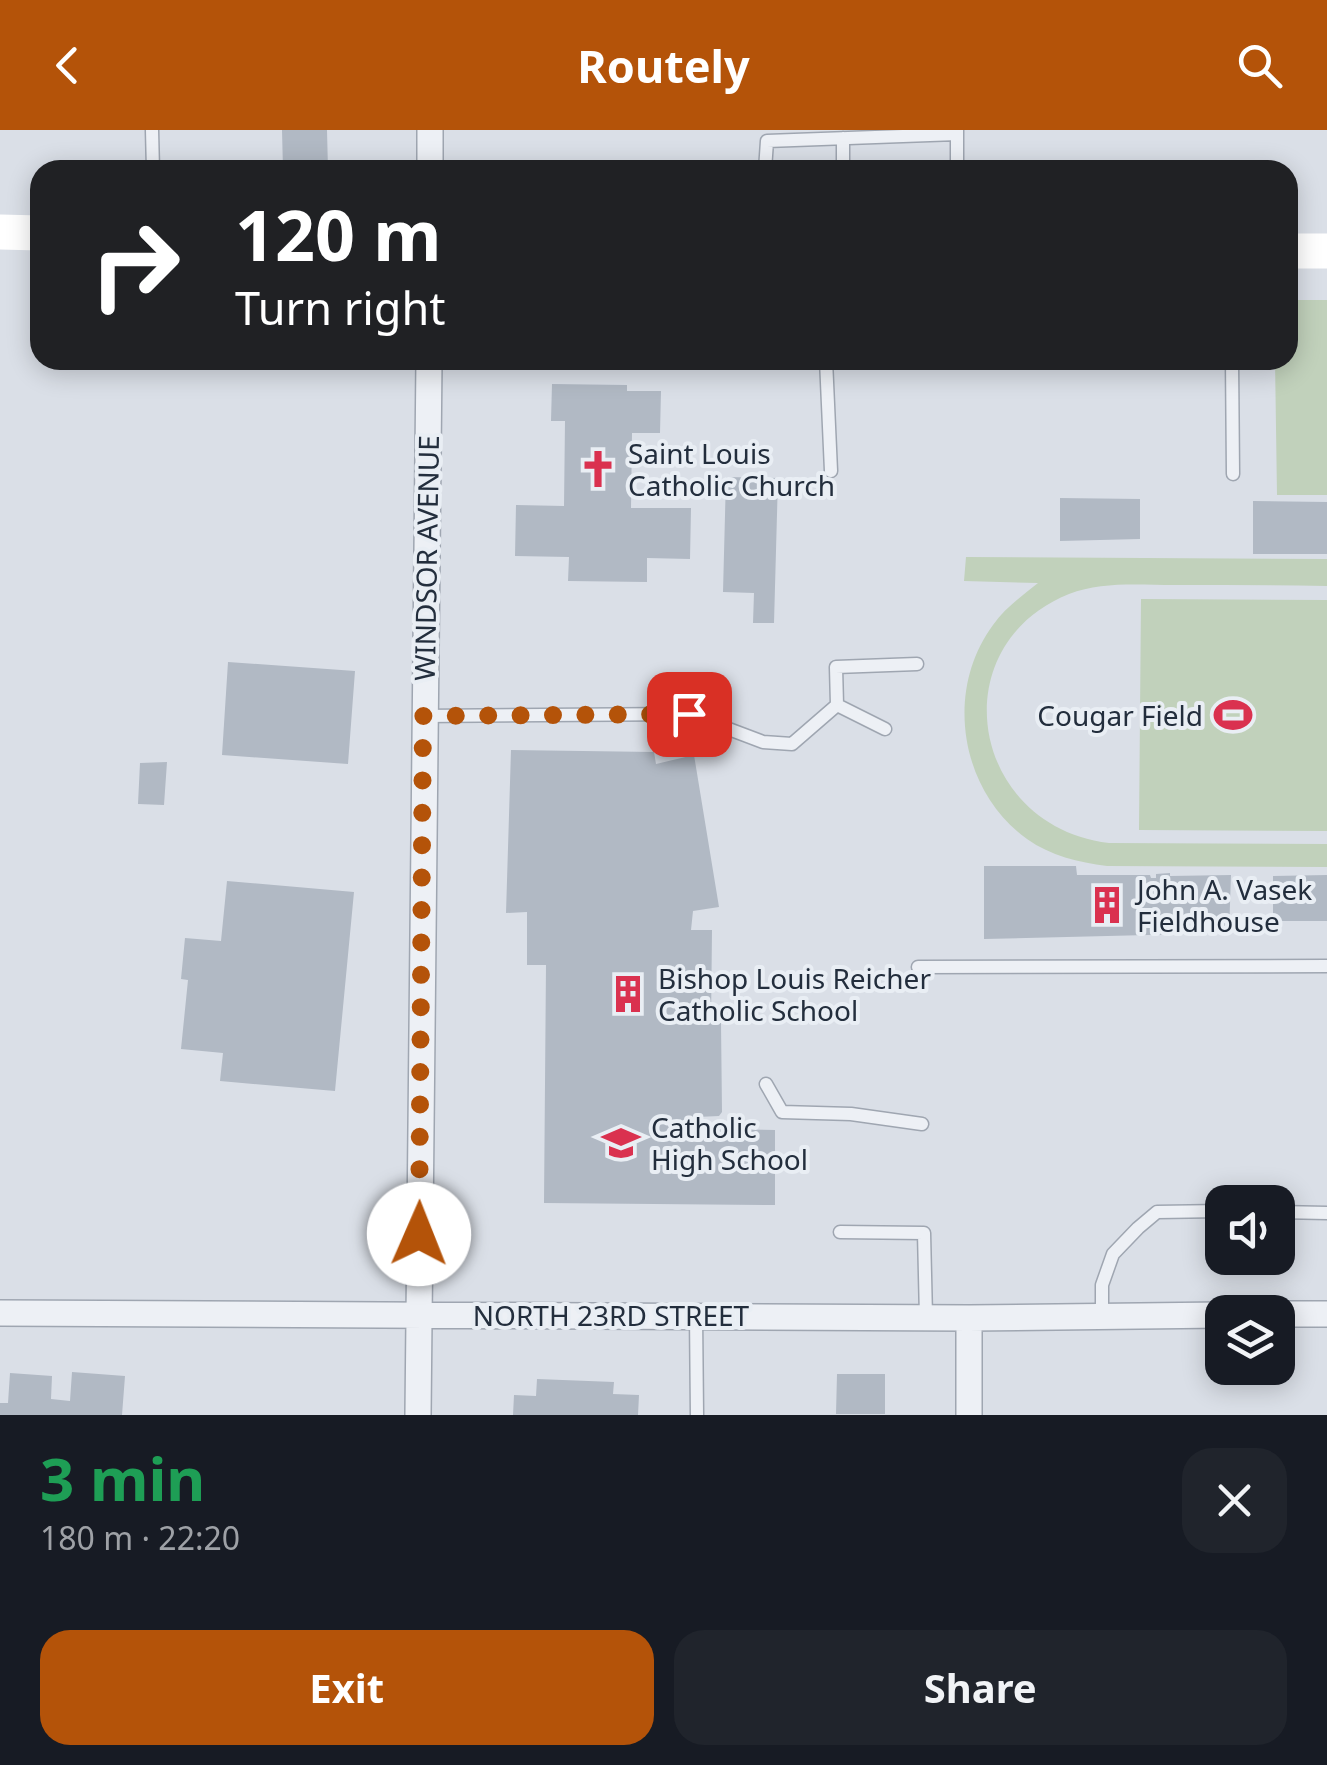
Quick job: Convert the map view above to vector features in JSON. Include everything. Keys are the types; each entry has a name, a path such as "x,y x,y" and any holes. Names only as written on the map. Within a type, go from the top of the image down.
{"main road":[{"path":"0,232 30,233"},
{"path":"1298,251 1327,251"}],"street":[{"path":"430,130 430,160"},
{"name":"WINDSOR AVENUE","path":"418,1415 429,370"},
{"name":"NORTH 23RD STREET","path":"0,1313 969,1318 1205,1315"},
{"path":"1295,1314 1327,1314"},
{"path":"969,1318 969,1415"}],"lane":[{"path":"152,130 152,160"},
{"path":"766,160 767,140 957,132 957,160"},
{"path":"842,160 843,138"},
{"path":"826,370 831,472"},
{"path":"1232,370 1234,474"},
{"path":"837,705 836,667 917,664"},
{"path":"423,716 689,714 763,742 792,744 837,705"},
{"path":"837,705 885,729"},
{"path":"918,967 1327,966"},
{"path":"766,1084 782,1112 851,1114 922,1124"},
{"path":"1102,1316 1102,1286 1113,1254 1138,1228 1158,1212 1205,1211"},
{"path":"1295,1213 1327,1214"},
{"path":"840,1232 924,1233 926,1317"},
{"path":"696,1315 697,1415"}],"green space":[{"path":"1298,300 1327,300 1327,495 1277,495 1275,370 1298,370"},
{"path":"966,557 1327,559 1327,586 1121,585 1069,594 1028,619 1001,652 988,691 988,732 1001,770 1026,804 1062,830 1109,843 1327,844 1327,867 1107,866 1065,857 1027,839 1004,819 974,768 966,739 965,709 968,680 993,625 1038,583 964,581"},
{"name":"Cougar Field","path":"1141,599 1327,600 1327,831 1139,830"}],"building":[{"path":"282,130 327,130 328,160 283,160"},
{"name":"Saint Louis Catholic Church","path":"552,384 627,385 627,391 661,391 660,433 632,433 631,508 691,508 690,559 647,558 647,582 568,581 569,557 515,556 516,505 564,506 565,421 551,421"},
{"path":"726,477 778,478 774,623 753,623 754,593 723,592"},
{"path":"1060,498 1140,499 1140,539 1060,541"},
{"path":"1253,501 1327,502 1327,554 1253,554"},
{"path":"228,662 355,671 348,764 222,755"},
{"name":"Bishop Louis Reicher Catholic School","path":"511,750 654,752 656,764 694,755 719,907 693,911 691,930 712,930 711,1023 721,1023 722,1112 719,1116 697,1117 697,1129 775,1130 775,1205 544,1203 546,965 527,965 527,912 506,913"},
{"path":"167,762 164,805 138,804 140,763"},
{"name":"John A. Vasek Fieldhouse","path":"984,866 1076,866 1077,875 1151,878 1170,873 1231,875 1229,933 984,939"},
{"path":"1327,875 1327,921 1273,921 1273,876"},
{"path":"227,881 354,892 335,1091 220,1081 223,1053 181,1049 188,980 181,979 185,938 221,941"},
{"path":"72,1372 125,1376 122,1415 0,1415 0,1403 8,1403 10,1373 52,1376 51,1399 70,1401"},
{"path":"837,1374 885,1374 885,1414 836,1414"},
{"path":"537,1379 614,1382 613,1394 639,1395 638,1415 513,1415 514,1395 536,1396"}],"place":[{"name":"Saint Louis Catholic Church","path":"598,469"},
{"name":"Cougar Field","path":"1233,715"},
{"name":"John A. Vasek Fieldhouse","path":"1107,905"},
{"name":"Bishop Louis Reicher Catholic School","path":"628,994"},
{"name":"Catholic High School","path":"621,1143"}],"route":[{"path":"419,1234 423,716 689,714"}]}
